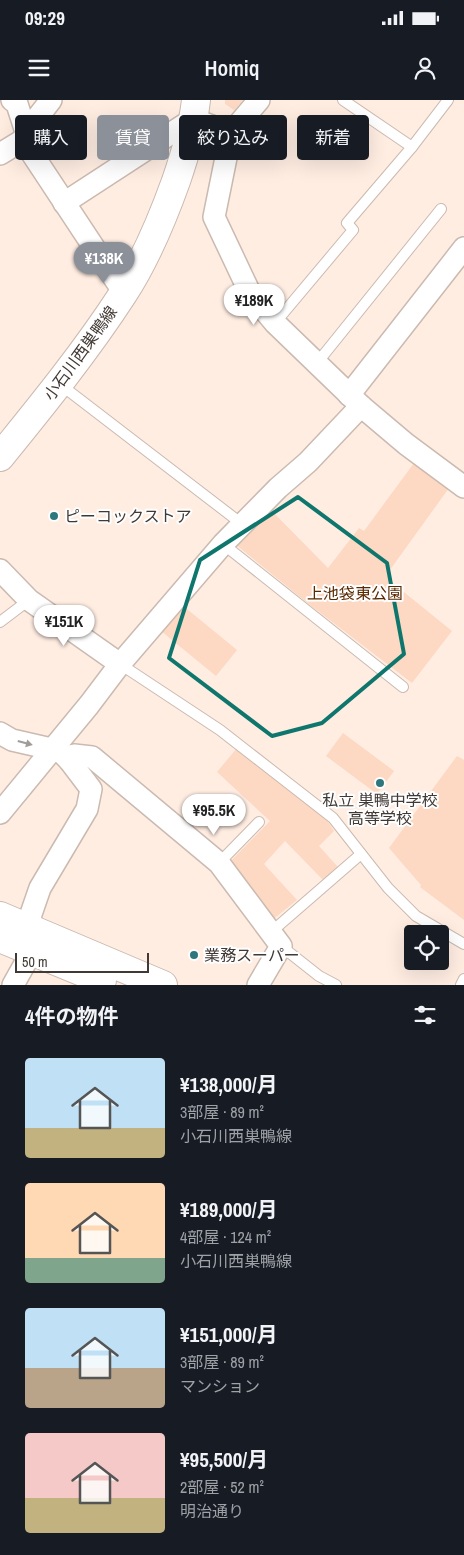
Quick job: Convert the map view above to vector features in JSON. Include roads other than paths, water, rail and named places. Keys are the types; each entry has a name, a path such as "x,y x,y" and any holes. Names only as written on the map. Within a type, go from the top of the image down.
{"main road":[{"name":"小石川西巣鴨線","path":"0,456 59,383 124,293 164,215 184,158 193,107"},
{"path":"0,916 30,940 115,985"},
{"path":"0,938 30,940 163,985"}],"street":[{"path":"12,100 17,104 19,115"},
{"path":"40,115 51,100"},
{"path":"246,115 259,100"},
{"path":"64,203 193,107 205,115"},
{"path":"0,154 15,143"},
{"path":"38,160 64,203 124,293"},
{"path":"226,160 214,217 250,293 275,323 355,400 406,444 464,487"},
{"path":"0,812 60,754 89,705 120,664 223,544 278,488 308,462 464,248"},
{"path":"0,570 29,600 120,664"},
{"path":"0,733 12,740 60,754 92,757 219,863 276,940 258,985"},
{"path":"13,985 30,940 32,914 40,888 87,809 92,788 60,754"}],"lane":[{"path":"343,100 412,147"},
{"path":"275,323 353,230 346,224 412,147 448,100"},
{"path":"317,363 440,208"},
{"path":"59,383 242,524"},
{"path":"223,544 403,687"},
{"path":"0,622 29,600"},
{"path":"120,664 220,730 333,818 388,888 416,916 464,944"},
{"path":"219,863 259,822"},
{"path":"336,985 319,976 276,940 361,854"},
{"path":"461,985 464,979"}],"place":[{"name":"ピーコックストア","path":"54,516"},
{"name":"私立 巣鴨中学校 高等学校","path":"380,783"},
{"name":"業務スーパー","path":"194,955"}],"park label":[{"name":"上池袋東公園","path":"355,593"}]}
